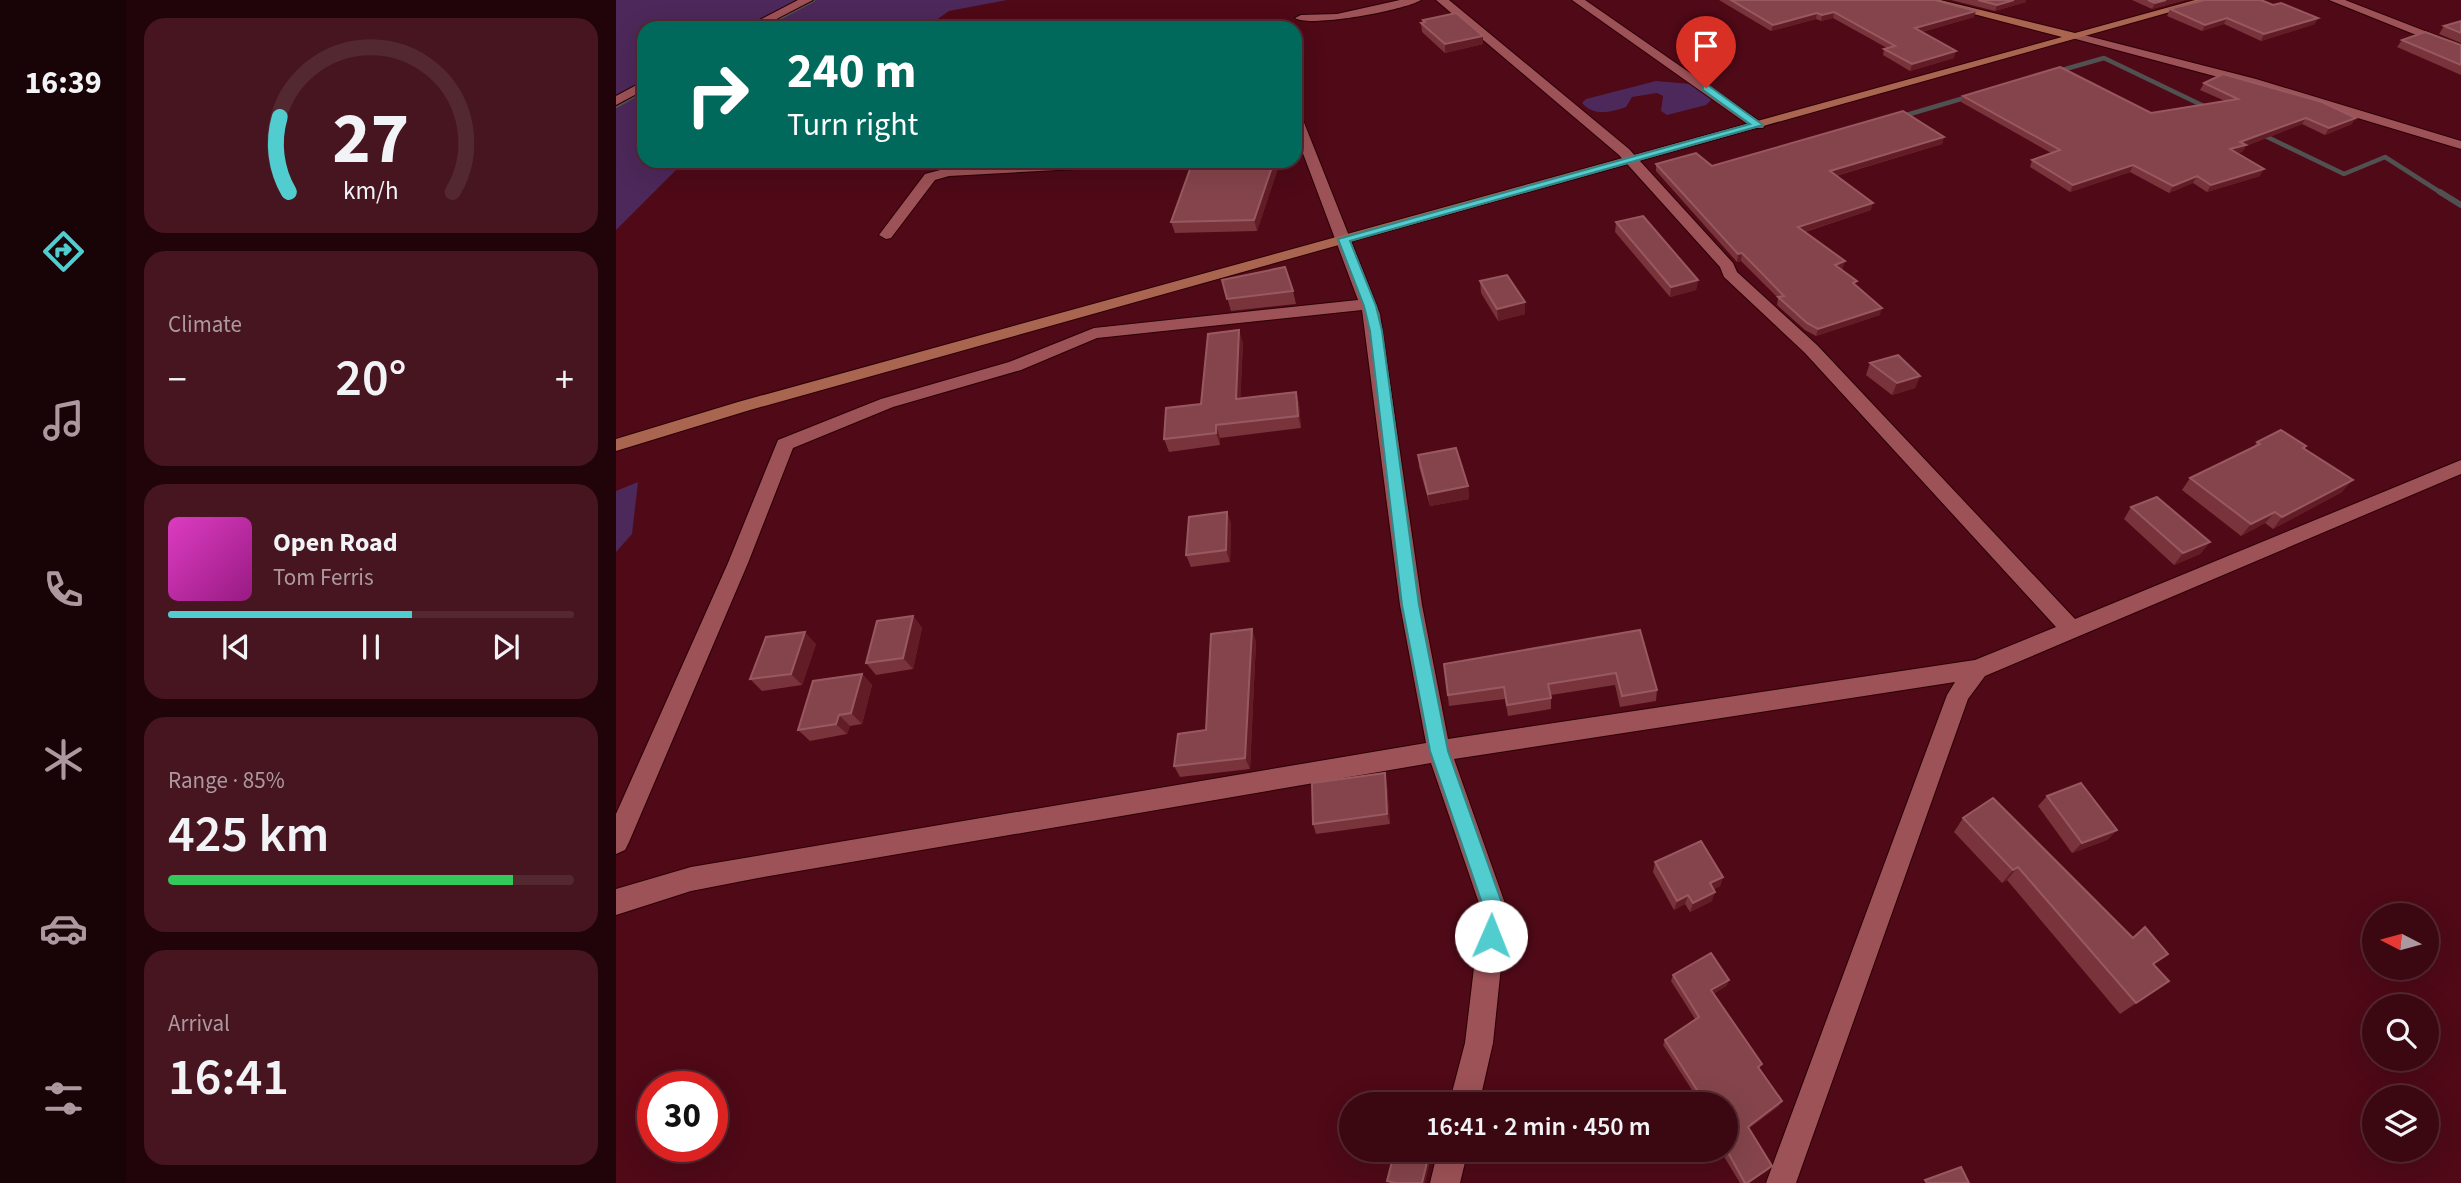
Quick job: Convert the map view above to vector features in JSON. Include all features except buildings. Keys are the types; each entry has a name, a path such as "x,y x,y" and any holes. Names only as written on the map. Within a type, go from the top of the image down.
{"street":[{"path":"764,21 807,0"},
{"path":"1301,18 1337,17 1415,0"},
{"path":"1442,0 1632,159 1728,266 1730,274 1811,349 2071,629"},
{"path":"1578,0 1758,125"},
{"path":"1926,0 2252,82 2461,145"},
{"path":"616,445 744,405 2207,0"},
{"path":"2335,0 2461,49"},
{"path":"616,101 637,90"},
{"path":"1302,133 1370,306 1376,331 1410,605 1439,751 1494,909 1479,1043 1467,1092"},
{"path":"1302,154 1310,153"},
{"path":"886,235 930,177 948,172 1021,168"},
{"path":"616,842 733,576 785,444 887,403 1015,366 1094,333 1353,304 1370,306"},
{"path":"616,902 691,879 758,866 1439,751 1977,668 2461,467"},
{"path":"1785,1181 1958,695 1977,668"},
{"path":"1445,1183 1450,1162"}],"shaded area":[{"path":"616,0 1007,0 949,11 935,21 637,21 637,168 678,168 616,230"},
{"path":"1656,81 1691,84 1712,99 1706,105 1667,115 1661,111 1663,96 1657,93 1632,97 1626,107 1609,112 1597,112 1582,103 1586,99"},
{"path":"638,482 632,534 616,552 616,491"}],"waterway":[{"path":"773,21 813,0"},
{"path":"2055,72 2104,58 2210,109"},
{"path":"616,106 637,94"},
{"path":"1903,116 1971,96"},
{"path":"2259,133 2344,174 2385,157 2443,194"},
{"path":"2440,192 2461,205"}],"route":[{"path":"1491,936 1494,909 1439,751 1410,605 1376,331 1370,306 1344,239 1758,125 1706,88"}]}
